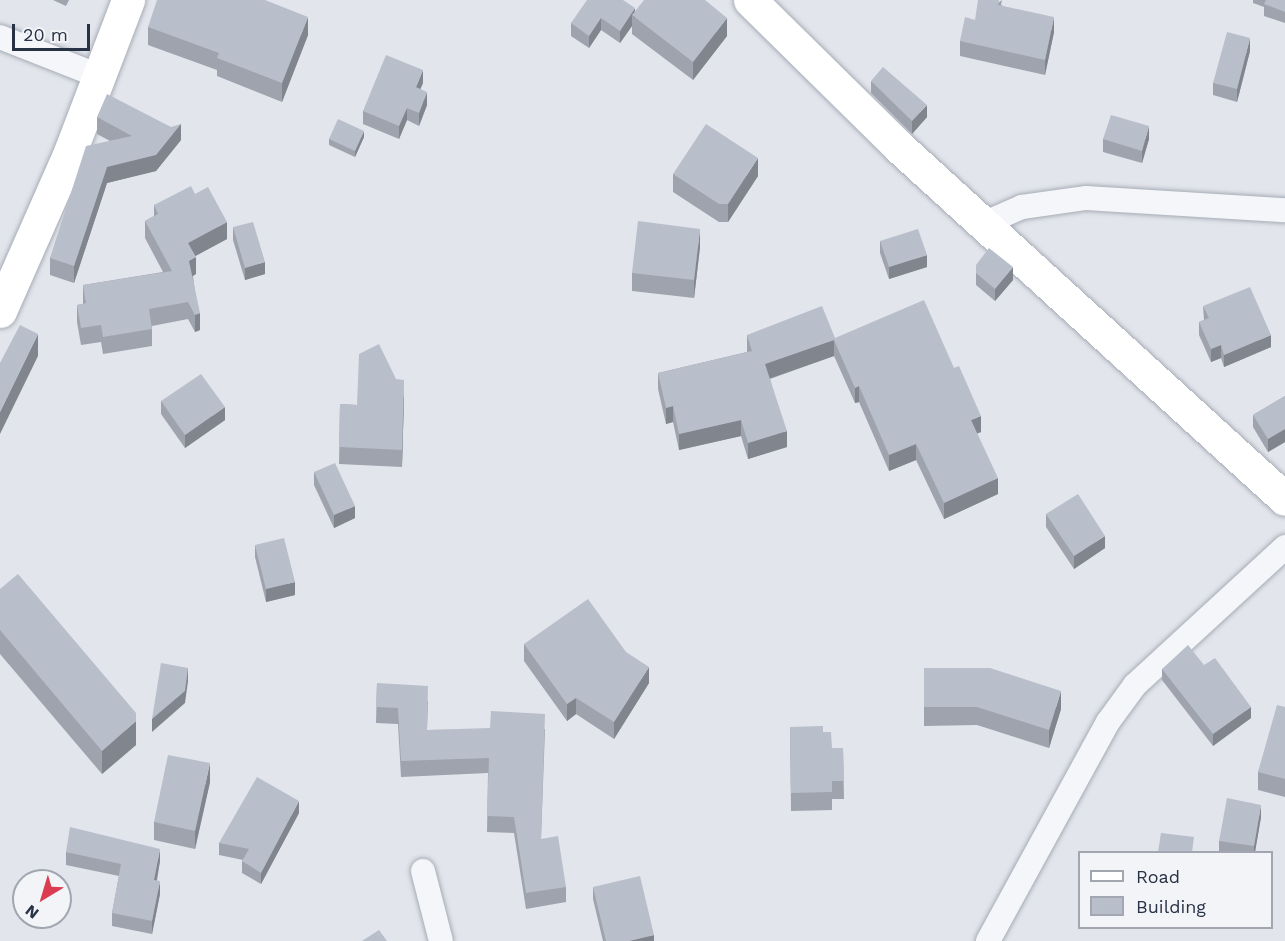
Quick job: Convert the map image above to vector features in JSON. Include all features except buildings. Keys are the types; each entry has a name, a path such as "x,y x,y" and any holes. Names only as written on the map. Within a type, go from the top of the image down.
{"street":[{"path":"0,311 99,76 128,0"},
{"path":"750,0 983,224 1285,499"},
{"path":"0,37 99,76"},
{"path":"983,224 1022,207 1086,198 1285,210"},
{"path":"988,941 1108,722 1135,685 1285,547"},
{"path":"423,871 441,941"}]}
